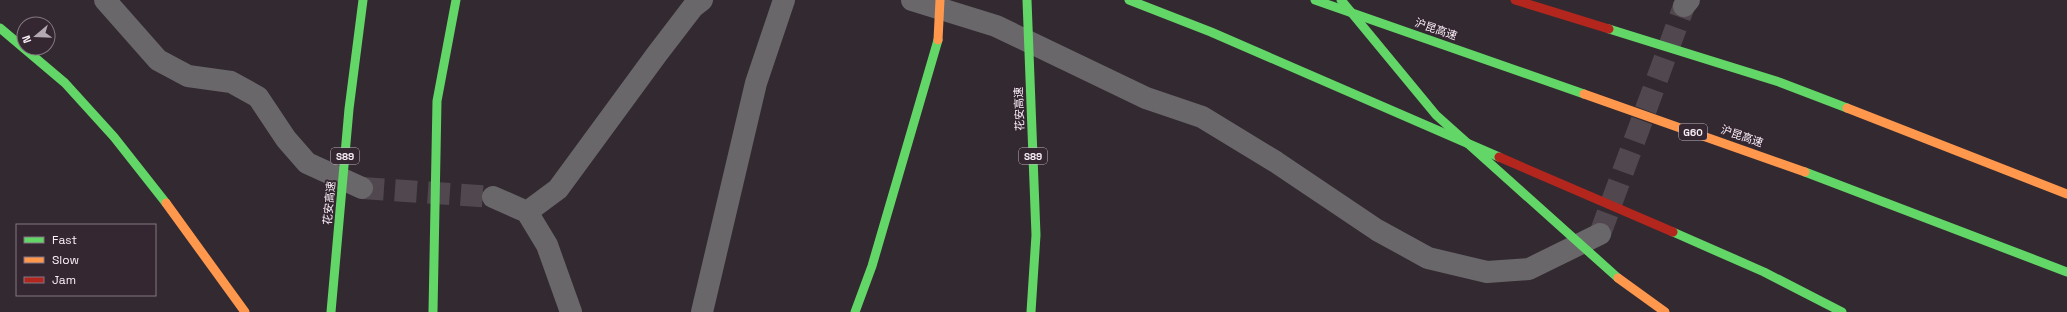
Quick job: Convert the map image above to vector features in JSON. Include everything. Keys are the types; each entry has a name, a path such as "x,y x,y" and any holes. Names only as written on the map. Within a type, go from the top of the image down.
{"highway":[{"name":"花安高速","path":"332,312 349,109 363,0"},
{"path":"433,312 437,100 456,0"},
{"path":"855,312 872,266 938,40 940,0"},
{"name":"花安高速","path":"1027,0 1036,235 1031,312"},
{"path":"1129,0 1218,35 1757,268 1842,312"},
{"name":"沪昆高速","path":"1315,0 1763,156 2067,272"},
{"path":"1341,0 1436,114 1628,287 1665,312"},
{"path":"1515,0 1779,82 2067,194"},
{"path":"0,28 64,82 123,149 184,225 245,312"}],"street":[{"path":"105,0 158,60 188,76 231,82 258,97 286,139 308,163 362,188"},
{"path":"527,212 558,189 652,60 693,7 702,0"},
{"path":"702,312 756,83 784,0"},
{"path":"912,0 996,26 1146,98 1202,117 1276,162 1377,230 1428,258 1487,272 1529,270 1600,234"},
{"path":"493,197 527,212 547,245 571,312"}],"tunnel":[{"path":"1600,234 1684,6"},
{"path":"362,188 493,197"}],"traffic: fast":[{"path":"331,312 349,109 363,0"},
{"path":"433,312 437,101 456,0"},
{"path":"1027,0 1036,235 1031,312"},
{"path":"1129,0 1211,32 1499,157"},
{"path":"1315,0 1584,94"},
{"path":"1341,0 1436,115 1618,278"},
{"path":"0,28 65,83 114,137 166,203"},
{"path":"1609,29 1779,82 1847,108"},
{"path":"855,312 872,266 938,40"},
{"path":"1805,172 2067,272"},
{"path":"1673,232 1764,272 1842,312"}],"traffic: slow":[{"path":"938,40 940,0"},
{"path":"1584,94 1805,172"},
{"path":"1847,108 2067,194"},
{"path":"166,203 245,312"},
{"path":"1618,278 1665,312"}],"traffic: jam":[{"path":"1515,0 1609,29"},
{"path":"1499,157 1673,232"}]}
